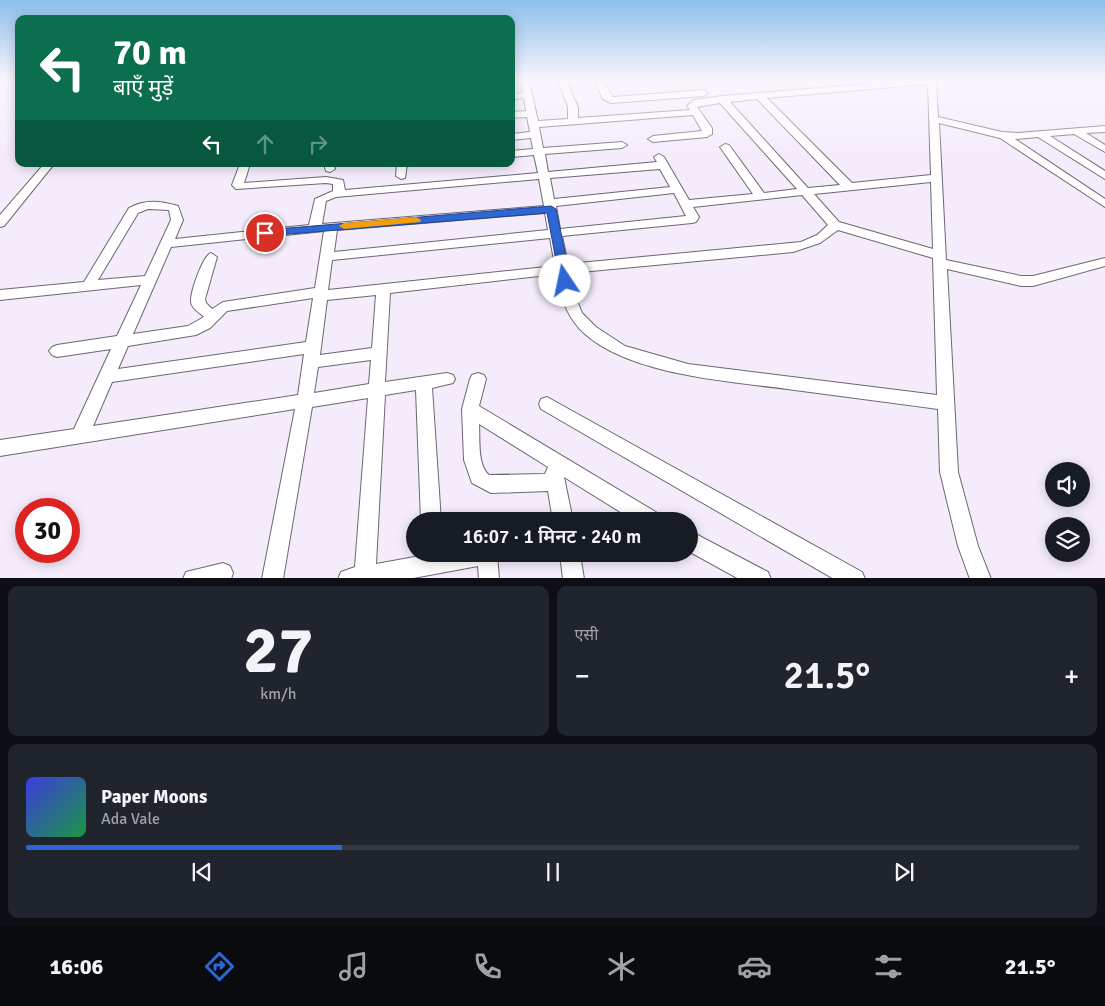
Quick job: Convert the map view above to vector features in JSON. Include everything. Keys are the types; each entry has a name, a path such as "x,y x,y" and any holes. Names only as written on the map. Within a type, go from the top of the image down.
{"street":[{"path":"531,108 568,293 576,316 591,331 620,350 688,370 947,403"},
{"path":"573,108 573,121"},
{"path":"653,139 707,134 707,128 693,108"},
{"path":"722,108 834,225 941,259 1021,281 1033,281 1105,262"},
{"path":"771,108 850,188"},
{"path":"933,108 949,472 968,546 981,578"},
{"path":"515,135 534,124 695,112"},
{"path":"515,117 534,124"},
{"path":"934,118 1002,135 1042,135 1105,130"},
{"path":"1078,132 1105,149"},
{"path":"1002,135 1105,204"},
{"path":"1042,135 1105,176"},
{"path":"515,154 622,145"},
{"path":"725,147 761,197"},
{"path":"272,578 306,400 326,257 321,199 327,195 339,193 661,161 693,217 688,220 326,257"},
{"path":"0,224 47,167"},
{"path":"244,167 238,185 240,187 326,180 339,182 339,193"},
{"path":"401,176 402,167"},
{"path":"686,204 937,178"},
{"path":"165,244 550,206 678,189"},
{"path":"80,435 148,280 177,220 174,208 164,205 136,208 88,286"},
{"path":"57,351 121,343 191,331 205,324 223,307 236,303 563,269 793,248 814,243 827,235 834,225"},
{"path":"211,257 198,299 202,309 212,316"},
{"path":"0,295 148,280"},
{"path":"383,289 377,390 360,577 418,562"},
{"path":"106,377 311,355 379,353"},
{"path":"0,448 447,379"},
{"path":"478,379 470,409 473,460 478,477 491,484 556,482"},
{"path":"424,383 431,512"},
{"path":"547,404 855,578"},
{"path":"470,409 552,462 637,512"},
{"path":"552,462 562,512"},
{"path":"698,546 741,573 762,578"},
{"path":"488,562 490,578"},
{"path":"571,562 574,578"},
{"path":"194,578 223,574"}],"slow traffic":[{"path":"344,226 416,220"}],"route":[{"path":"265,233 551,209 565,281"}]}
